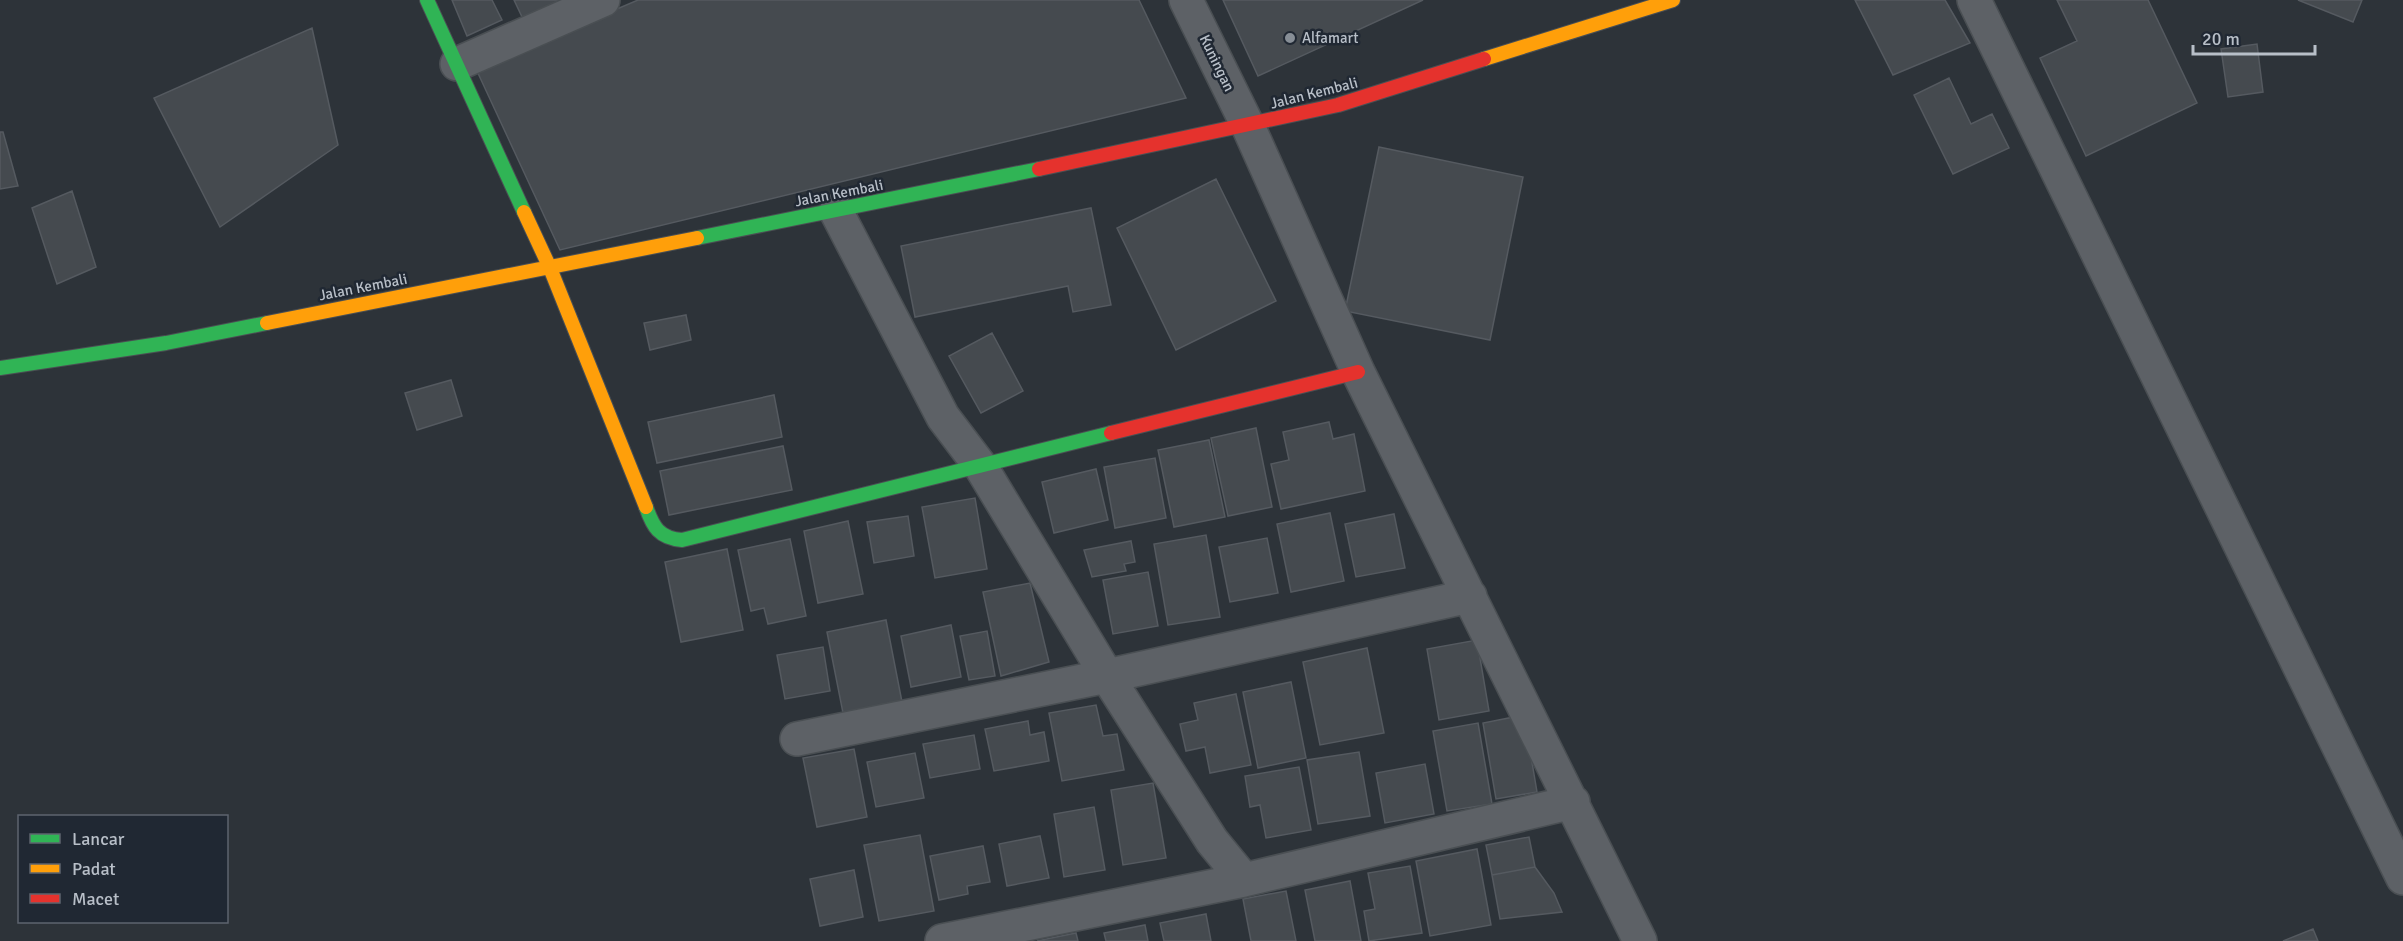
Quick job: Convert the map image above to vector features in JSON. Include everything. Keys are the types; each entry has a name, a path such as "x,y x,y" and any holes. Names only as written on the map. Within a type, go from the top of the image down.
{"street":[{"path":"427,0 550,268 642,502 654,528 668,539 682,540 1358,372"},
{"path":"457,64 603,0"},
{"name":"Kuningan","path":"1186,0 1248,126 1358,372 1640,941"},
{"name":"Jalan Kembali","path":"0,368 166,343 836,211 1248,126 1338,105 1673,0"},
{"path":"1974,0 2403,878"},
{"path":"836,211 943,417 981,466 1107,676 1212,841 1244,880"},
{"path":"797,739 1107,676 1470,596"},
{"path":"942,941 1244,880 1573,802"}],"building":[{"path":"452,0 492,0 502,20 467,36"},
{"path":"514,0 564,0 523,19"},
{"path":"638,0 1139,0 1186,98 560,250 476,69"},
{"name":"Alfamart","path":"1223,0 1423,0 1258,76"},
{"path":"1855,0 1945,0 1970,43 1893,75"},
{"path":"2057,0 2148,0 2197,103 2086,156 2040,58 2077,41"},
{"path":"2298,0 2362,0 2353,22"},
{"path":"312,28 338,145 220,227 154,98"},
{"path":"2257,44 2263,92 2228,97 2221,49"},
{"path":"1949,78 1971,124 1992,114 2009,148 1953,174 1914,95"},
{"path":"0,132 3,132 18,186 0,189"},
{"path":"1379,147 1523,177 1490,340 1345,311"},
{"path":"1216,179 1276,301 1176,350 1117,228"},
{"path":"72,191 96,267 57,284 32,208"},
{"path":"1091,208 1111,305 1073,312 1068,286 915,317 901,246"},
{"path":"686,315 691,340 650,350 644,323"},
{"path":"992,333 1023,391 981,413 949,356"},
{"path":"451,380 462,416 417,430 405,393"},
{"path":"774,395 782,437 657,463 648,422"},
{"path":"1329,422 1333,439 1354,434 1365,491 1281,509 1271,464 1289,460 1283,432"},
{"path":"1256,428 1272,507 1228,516 1211,438"},
{"path":"1209,440 1225,517 1174,527 1158,450"},
{"path":"783,446 792,490 669,515 660,471"},
{"path":"1155,458 1166,518 1115,528 1104,467"},
{"path":"1096,469 1108,520 1054,533 1042,482"},
{"path":"975,498 987,569 935,578 922,507"},
{"path":"1330,513 1344,581 1291,592 1277,524"},
{"path":"1394,514 1405,568 1356,577 1345,524"},
{"path":"908,516 914,556 874,563 867,522"},
{"path":"848,521 863,594 818,603 804,531"},
{"path":"1206,535 1220,617 1168,625 1154,544"},
{"path":"1267,538 1278,593 1230,602 1219,547"},
{"path":"790,539 806,616 768,624 764,608 751,611 738,550"},
{"path":"1131,541 1135,562 1124,564 1126,571 1092,577 1084,550"},
{"path":"727,549 743,630 681,642 665,562"},
{"path":"1148,572 1158,626 1113,634 1103,580"},
{"path":"1030,583 1049,662 1001,676 983,592"},
{"path":"886,620 902,702 843,713 827,632"},
{"path":"951,625 961,677 911,687 901,636"},
{"path":"987,631 995,676 969,680 960,636"},
{"path":"1477,640 1489,711 1439,720 1427,649"},
{"path":"823,647 830,691 785,699 777,655"},
{"path":"1367,648 1384,733 1320,745 1303,662"},
{"path":"1291,682 1306,758 1258,768 1243,692"},
{"path":"1236,694 1251,765 1210,773 1205,747 1186,751 1180,724 1198,720 1194,703"},
{"path":"1096,705 1103,736 1117,734 1124,770 1062,781 1049,713"},
{"path":"1524,715 1537,792 1496,799 1483,723"},
{"path":"1028,721 1030,735 1044,732 1049,761 994,771 985,729"},
{"path":"1478,723 1492,804 1447,811 1433,731"},
{"path":"974,735 980,769 930,778 923,744"},
{"path":"854,749 867,817 817,827 803,758"},
{"path":"1359,752 1370,816 1318,824 1307,760"},
{"path":"915,753 924,798 876,807 867,762"},
{"path":"1425,764 1434,814 1385,823 1376,773"},
{"path":"1299,767 1311,830 1266,838 1260,805 1250,807 1245,776"},
{"path":"1153,783 1166,858 1123,865 1111,790"},
{"path":"1094,807 1105,870 1064,877 1054,814"},
{"path":"920,835 934,911 879,921 864,845"},
{"path":"1040,836 1049,878 1007,886 999,844"},
{"path":"1529,837 1535,867 1492,875 1486,845"},
{"path":"983,846 990,882 967,886 968,894 939,900 930,856"},
{"path":"1477,849 1491,925 1430,936 1416,861"},
{"path":"1410,866 1422,933 1369,941 1364,911 1375,909 1368,873"},
{"path":"1535,867 1554,893 1562,912 1500,919 1492,875"},
{"path":"854,870 863,917 820,926 810,879"},
{"path":"1350,881 1361,941 1315,941 1305,890"},
{"path":"1286,891 1296,941 1251,941 1243,899"},
{"path":"1206,914 1211,941 1164,941 1160,923"},
{"path":"1145,925 1148,941 1106,941 1104,933"},
{"path":"2313,929 2318,941 2283,941"},
{"path":"1076,933 1078,941 1037,941"}],"traffic: fast":[{"path":"427,0 524,212"},
{"path":"697,238 1039,169"},
{"path":"0,368 166,343 267,323"},
{"path":"646,507 654,526 662,534 682,540 1111,433"}],"traffic: slow":[{"path":"1484,59 1673,0"},
{"path":"524,212 550,268 646,507"},
{"path":"267,323 697,238"}],"traffic: jam":[{"path":"1039,169 1338,105 1484,59"},
{"path":"1111,433 1358,372"}],"place":[{"name":"Alfamart","path":"1290,38"}]}
